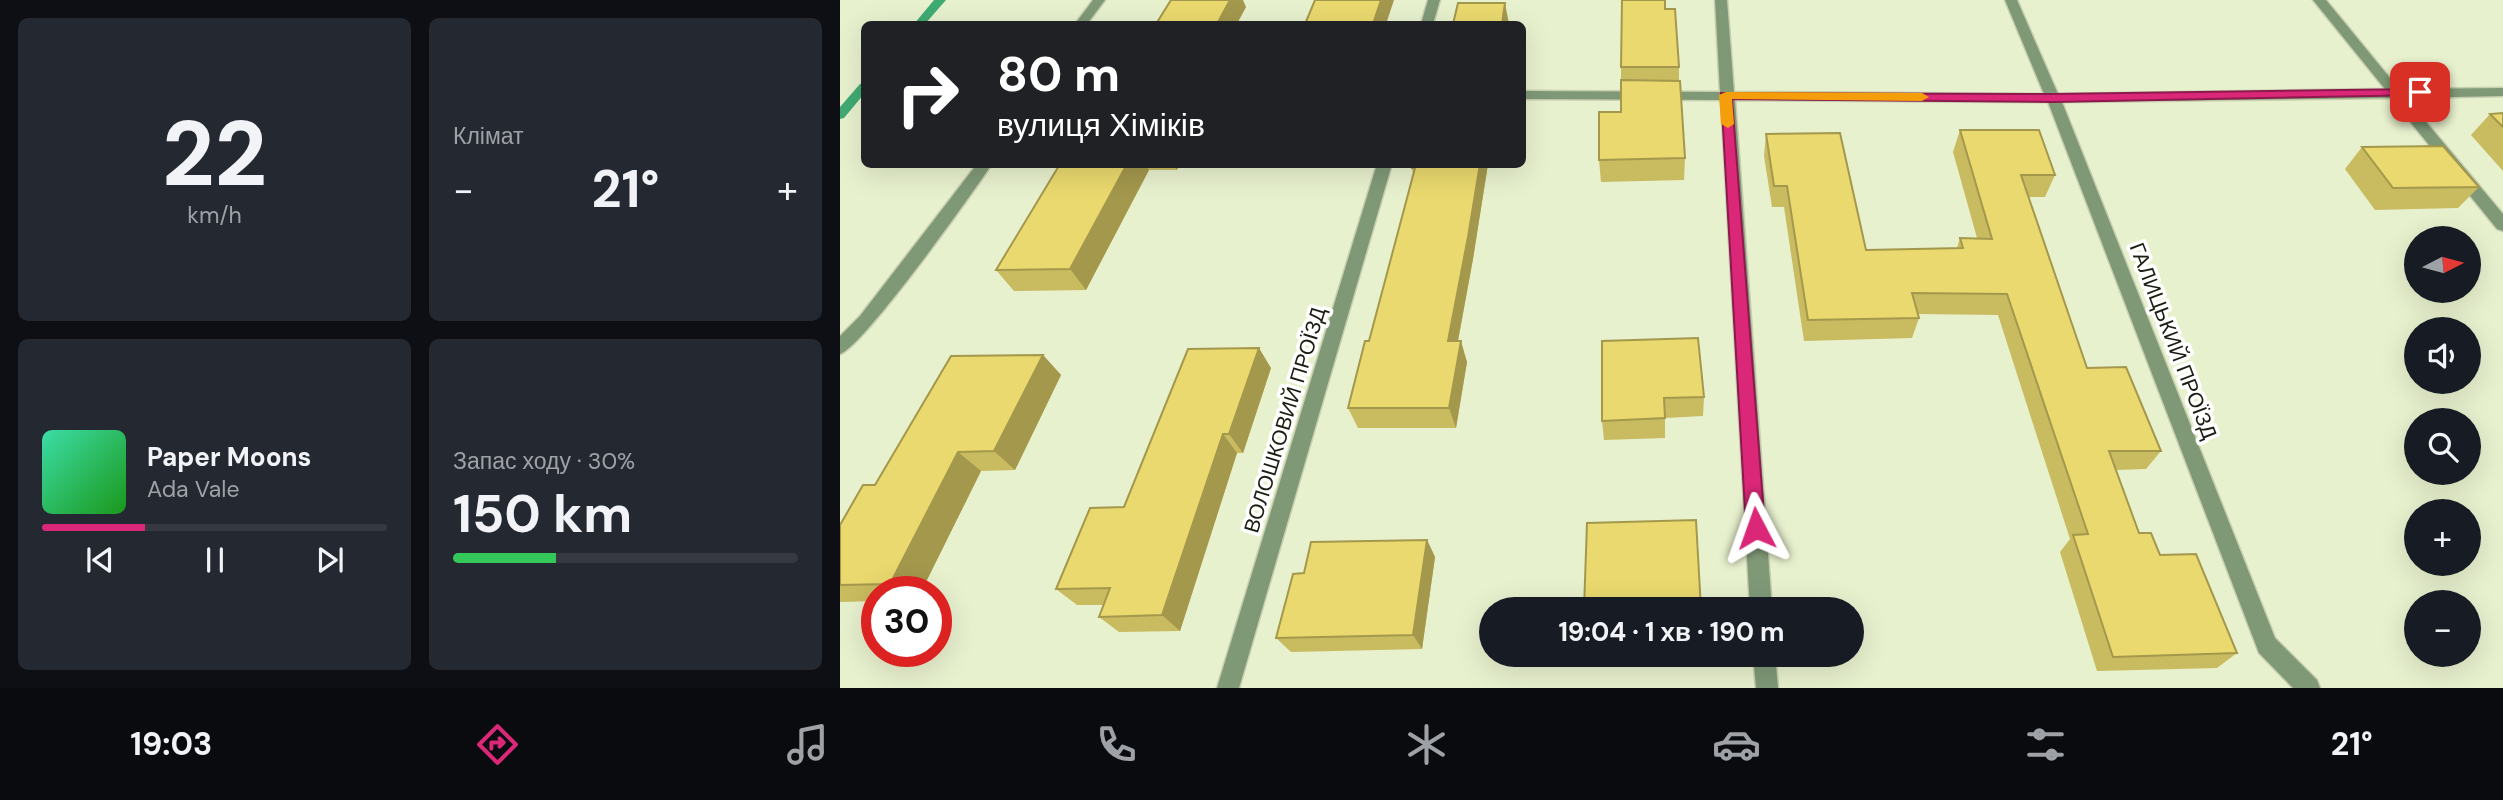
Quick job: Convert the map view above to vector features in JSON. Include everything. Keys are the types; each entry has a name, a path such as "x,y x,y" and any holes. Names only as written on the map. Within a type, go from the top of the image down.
{"street":[{"path":"1083,21 1099,0"},
{"path":"1428,21 1434,0"},
{"path":"1721,0 1760,597"},
{"name":"ГАЛИЦЬКИЙ ПРОЇЗД","path":"2011,0 2053,98 2267,645 2309,688"},
{"path":"2319,0 2503,225"},
{"path":"1526,94 2053,98 2503,92"},
{"path":"840,347 866,321 982,168"},
{"name":"ВОЛОШКОВИЙ ПРОЇЗД","path":"1228,688 1384,168"},
{"path":"1765,667 1767,688"}],"building":[{"path":"1171,0 1230,0 1219,21 1158,21"},
{"path":"1315,0 1381,0 1374,21 1306,21"},
{"path":"1622,0 1665,0 1665,9 1675,9 1679,67 1621,67"},
{"path":"1458,3 1505,3 1502,21 1454,21"},
{"path":"1621,80 1680,81 1685,158 1599,160 1599,112 1621,112"},
{"path":"2503,113 2503,127 2490,114"},
{"path":"1960,130 2039,130 2055,175 2021,175 2087,368 2126,367 2161,451 2109,451 2139,533 2151,533 2160,555 2196,554 2237,653 2113,657 2073,535 2088,534 2007,294 1912,293 1919,318 1808,320 1787,186 1774,186 1766,134 1840,133 1866,250 1963,248 1960,238 1992,239"},
{"path":"2443,146 2479,187 2393,188 2362,147"},
{"path":"1058,168 1125,168 1070,269 996,270"},
{"path":"1415,168 1479,168 1448,341 1461,341 1449,408 1348,408 1365,341 1369,341"},
{"path":"1698,338 1704,397 1664,398 1665,418 1602,421 1602,341"},
{"path":"1259,348 1229,434 1223,434 1162,615 1099,617 1110,588 1056,589 1090,508 1124,507 1188,349"},
{"path":"1043,355 994,451 958,452 894,576 861,576 861,585 840,585 840,525 863,485 875,485 951,356"},
{"path":"1696,520 1700,597 1584,597 1587,523"},
{"path":"1427,540 1413,635 1276,638 1293,574 1304,573 1311,542"}],"waterway":[{"path":"922,21 940,0"},
{"path":"840,115 861,90"}],"slow traffic":[{"path":"1728,124 1726,95 1922,97"}],"route":[{"path":"1756,528 1726,95 2053,98 2420,92"}]}
